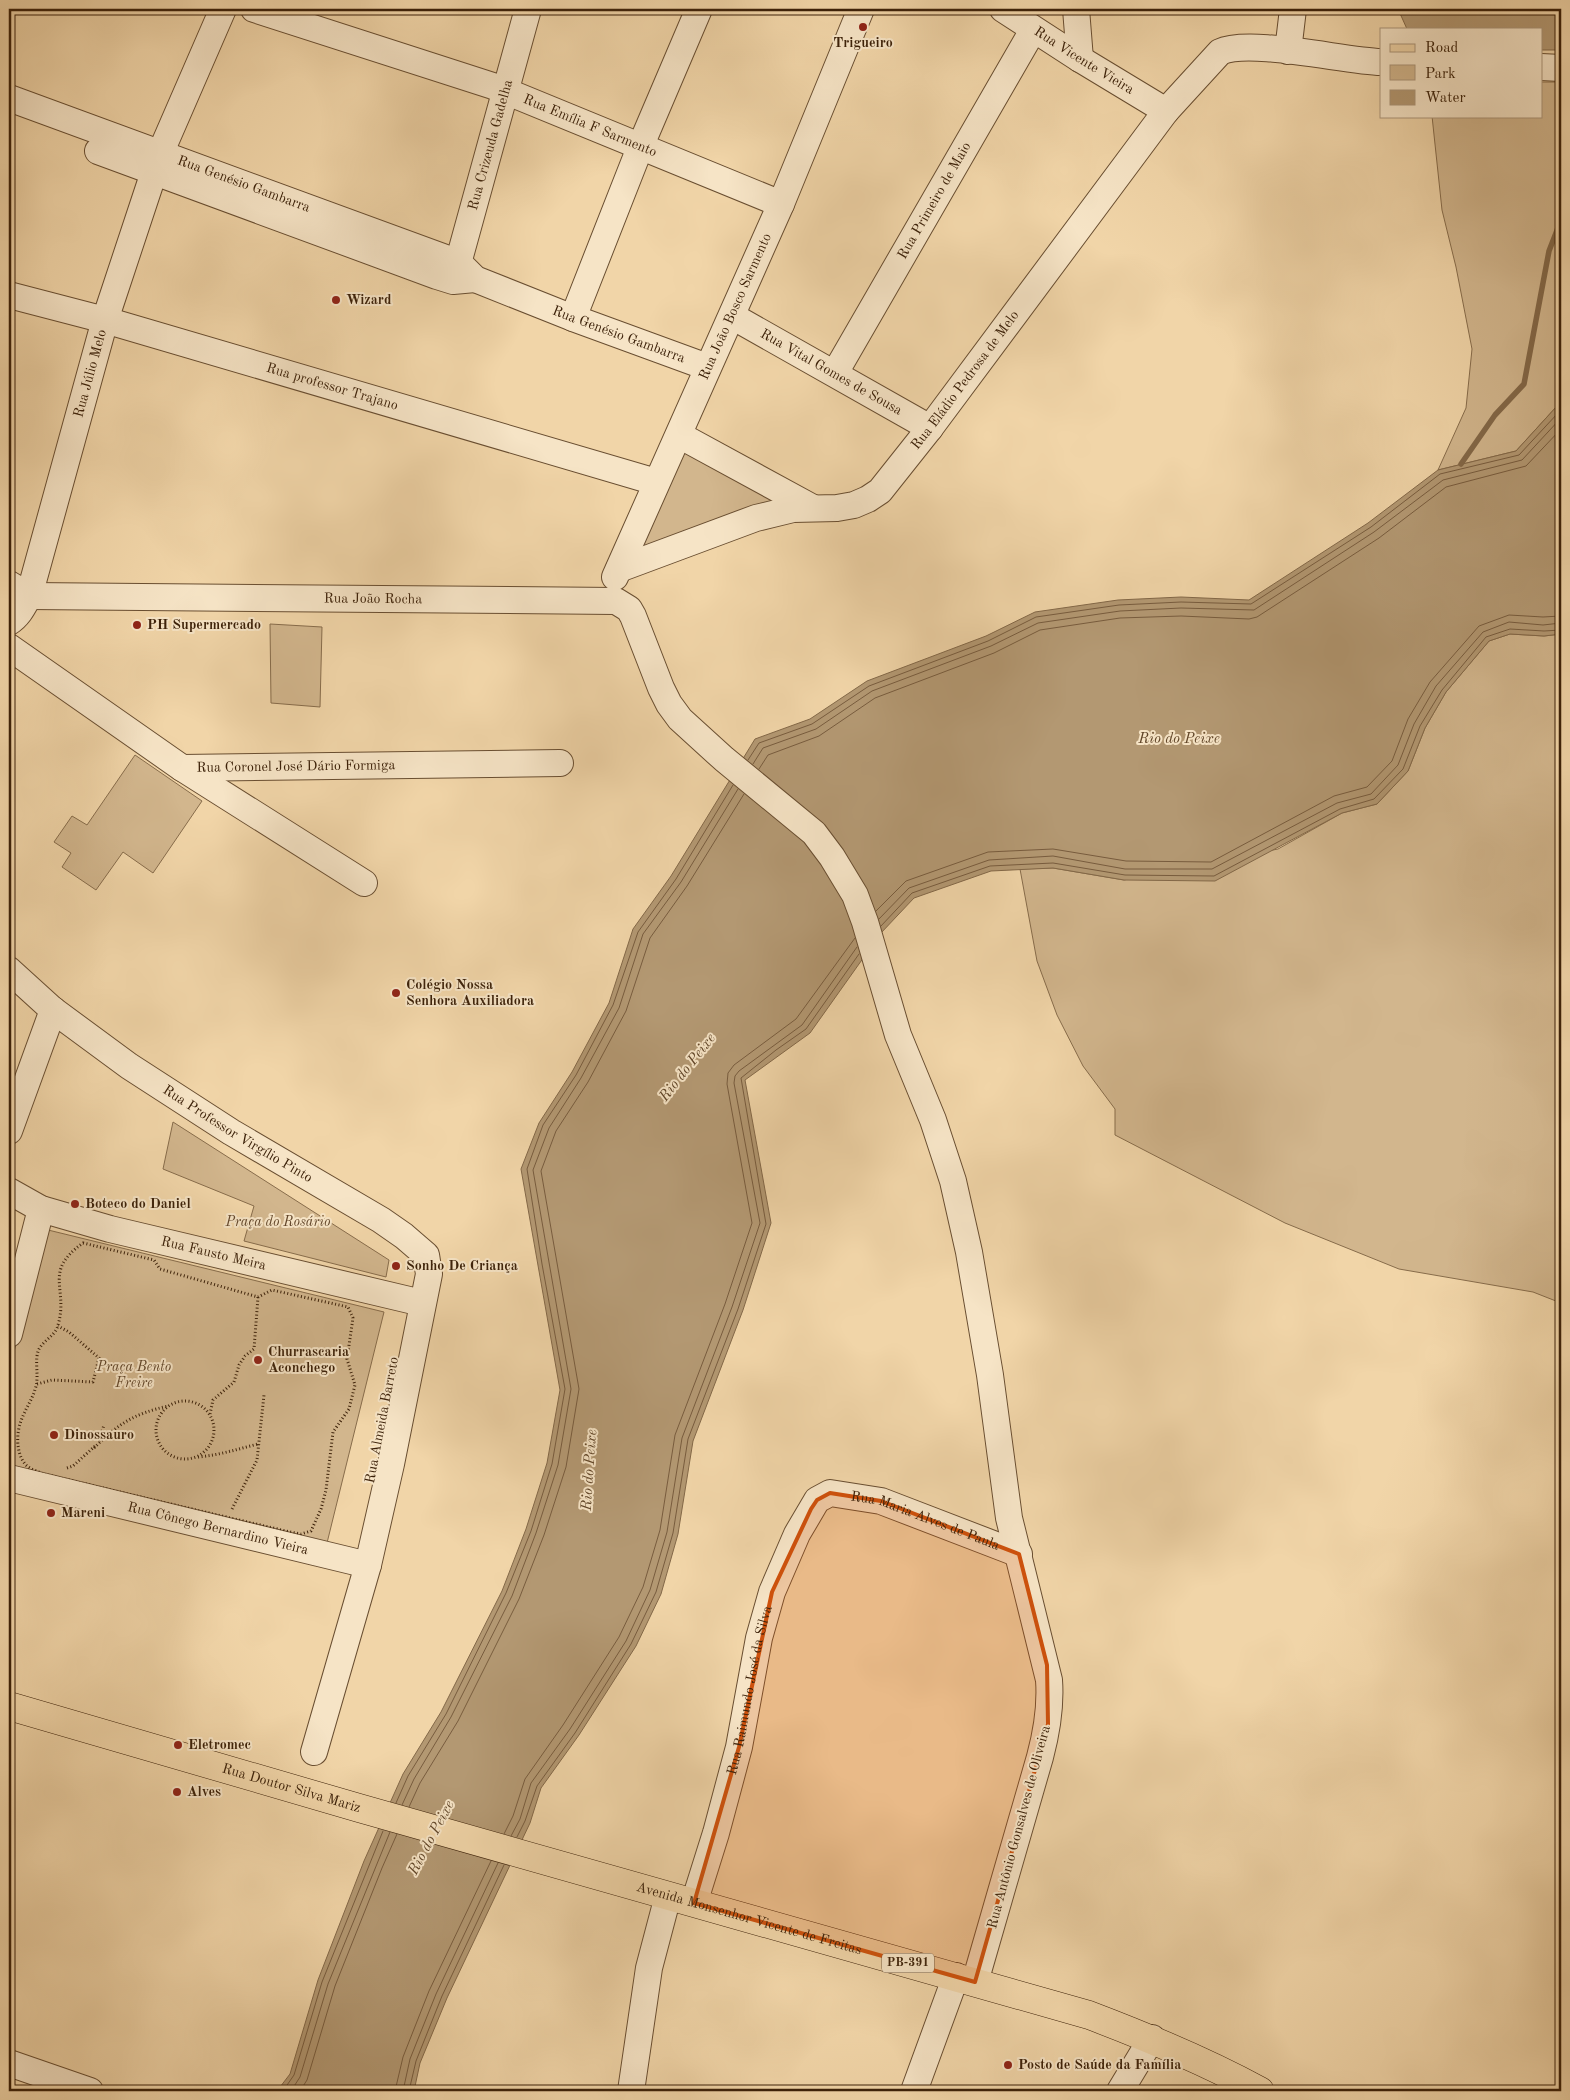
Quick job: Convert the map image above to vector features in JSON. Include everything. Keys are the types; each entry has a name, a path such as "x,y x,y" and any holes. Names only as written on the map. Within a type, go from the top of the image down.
{"main road":[{"name":"Rua Doutor Silva Mariz","path":"9,1706 305,1787 359,1808 546,1861"},
{"name":"Avenida Monsenhor Vicente de Freitas","path":"546,1861 1089,2015 1152,2038 1260,2091"}],"street":[{"name":"Rua Júlio Melo","path":"9,622 18,614 19,590 157,163 223,9"},
{"name":"Rua Emília F Sarmento","path":"254,9 500,88 781,204"},
{"name":"Rua Crizeuda Gadelha","path":"453,271 500,88 513,9"},
{"name":"Rua Crizeuda Gadelha","path":"500,88 528,9"},
{"path":"573,318 641,145 699,9"},
{"name":"Rua João Bosco Sarmento","path":"604,600 781,204 861,9"},
{"name":"Rua Vicente Vieira","path":"1003,9 1033,30 1166,111"},
{"path":"1076,9 1080,59"},
{"path":"1293,9 1288,51 1379,62"},
{"name":"Rua Primeiro de Maio","path":"835,373 1033,30"},
{"name":"Rua Eládio Pedrosa de Melo","path":"619,569 756,518 793,509 837,508 854,505 880,491 930,428 1166,111 1220,52 1228,48 1237,47 1288,51"},
{"path":"1542,67 1561,68"},
{"name":"Rua Genésio Gambarra","path":"9,98 157,163"},
{"name":"Rua Genésio Gambarra","path":"9,116 157,163 453,271 573,318 707,367"},
{"name":"Rua professor Trajano","path":"9,295 105,320 656,482"},
{"name":"Rua Vital Gomes de Sousa","path":"732,316 930,428"},
{"path":"679,435 813,508"},
{"name":"Rua João Rocha","path":"19,590 616,601 629,609 661,688"},
{"name":"Rua Coronel José Dário Formiga","path":"9,647 182,768 560,763"},
{"name":"Rua Antônio Gonsalves de Oliveira","path":"661,688 680,720 814,833 832,857 855,895 866,922 898,1035 933,1120 953,1180 972,1271 990,1376 1004,1487 1047,1665 1050,1698 1048,1724 1021,1828 966,1979 914,2091"},
{"path":"182,768 364,883"},
{"name":"Rua Professor Virgílio Pinto","path":"9,970 52,1010 129,1066 231,1132 381,1220 414,1244 423,1262"},
{"path":"9,1130 52,1010"},
{"name":"Rua Fausto Meira","path":"9,1191 41,1209 110,1229 414,1302"},
{"path":"10,1322 41,1209"},
{"name":"Rua Almeida Barreto","path":"314,1752 358,1570 392,1464 414,1302 423,1262"},
{"name":"Rua Cônego Bernardino Vieira","path":"9,1478 358,1570"},
{"path":"9,1491 358,1570"},
{"name":"Rua Maria Alves de Paula","path":"830,1493 881,1501 1019,1554"},
{"name":"Rua Raimundo José da Silva","path":"694,1903 740,1747 759,1638 772,1592 810,1509 817,1500 830,1493"},
{"path":"631,2091 649,1968 668,1896"},
{"path":"1120,2091 1152,2038"},
{"path":"9,2063 90,2091"}],"path":[{"path":"82,1243 154,1260 160,1269 258,1297 272,1290 348,1307 353,1318 347,1359 355,1385 349,1409 333,1432 326,1490 321,1509 311,1531 301,1534 49,1475 27,1466 20,1455 18,1442 20,1422 32,1400 37,1384 40,1348 58,1326 61,1307 58,1287 59,1272 65,1258 82,1243"},
{"path":"196,1457 209,1447 213,1438 214,1428 210,1414 214,1400 234,1382 239,1365 245,1356 254,1349 258,1297"},
{"path":"37,1384 52,1380 93,1382 99,1358 69,1332 58,1326"},
{"path":"224,1516 233,1508 257,1460 264,1395"},
{"path":"65,1469 73,1466 118,1425 150,1410 178,1402 193,1402 210,1414"},
{"path":"169,1406 158,1421 157,1436 161,1446 168,1453 176,1457 186,1459 227,1453 258,1444"},
{"path":"94,1448 100,1439 104,1425"},
{"path":"49,1475 57,1472"}],"highlighted area":[{"path":"830,1493 881,1501 1019,1554 1047,1665 1048,1724 975,1982 694,1903 739,1747 772,1592 811,1509 817,1500"}],"green space":[{"path":"1542,82 1561,82 1561,377 1557,406 1516,451 1438,470 1466,408 1472,349 1456,267 1442,210 1432,118 1542,118"},
{"path":"674,444 778,499 629,552"},
{"path":"270,624 322,627 320,707 271,703"},
{"path":"1510,634 1544,636 1561,634 1561,1303 1533,1292 1399,1269 1285,1223 1115,1135 1115,1109 1083,1066 1057,1015 1037,961 1020,869 1053,868 1124,880 1278,849 1342,813 1377,804 1408,771 1425,728 1446,692 1489,641"},
{"path":"135,755 202,801 153,873 123,852 96,890 62,867 71,853 54,842 72,816 87,825"},
{"name":"Praça do Rosário","path":"173,1122 389,1260 386,1277 244,1241 254,1206 163,1169"},
{"name":"Praça Bento Freire","path":"44,1229 384,1312 326,1547 9,1469 9,1372"}],"water":[{"path":"1398,9 1561,9 1561,50 1542,50 1542,28 1407,28"},
{"name":"Rio do Peixe","path":"1557,406 1561,407 1561,634 1544,636 1510,634 1489,641 1446,692 1425,728 1408,771 1377,804 1342,813 1215,881 1124,880 1053,868 991,871 914,898 881,933 810,1033 745,1080 771,1223 743,1310 693,1441 678,1534 661,1594 636,1646 579,1735 541,1788 530,1823 447,1998 420,2063 414,2091 277,2091 290,2074 318,1980 364,1861 403,1774 441,1712 502,1591 526,1529 547,1463 560,1390 521,1169 539,1123 572,1072 609,1003 633,929 671,876 755,739 810,719 867,681 986,636 1035,612 1118,600 1181,597 1249,600 1368,523 1438,470 1516,451"}],"waterway":[{"path":"1461,464 1495,415 1524,384 1549,251 1561,220"}],"place":[{"name":"Trigueiro","path":"863,27"},
{"name":"Wizard","path":"336,300"},
{"name":"PH Supermercado","path":"137,625"},
{"name":"Colégio Nossa Senhora Auxiliadora","path":"396,993"},
{"name":"Boteco do Daniel","path":"75,1204"},
{"name":"Sonho De Criança","path":"396,1266"},
{"name":"Churrascaria Aconchego","path":"258,1360"},
{"name":"Dinossauro","path":"54,1435"},
{"name":"Mareni","path":"51,1513"},
{"name":"Eletromec","path":"178,1745"},
{"name":"Alves","path":"177,1792"},
{"name":"Posto de Saúde da Família","path":"1008,2065"}]}
